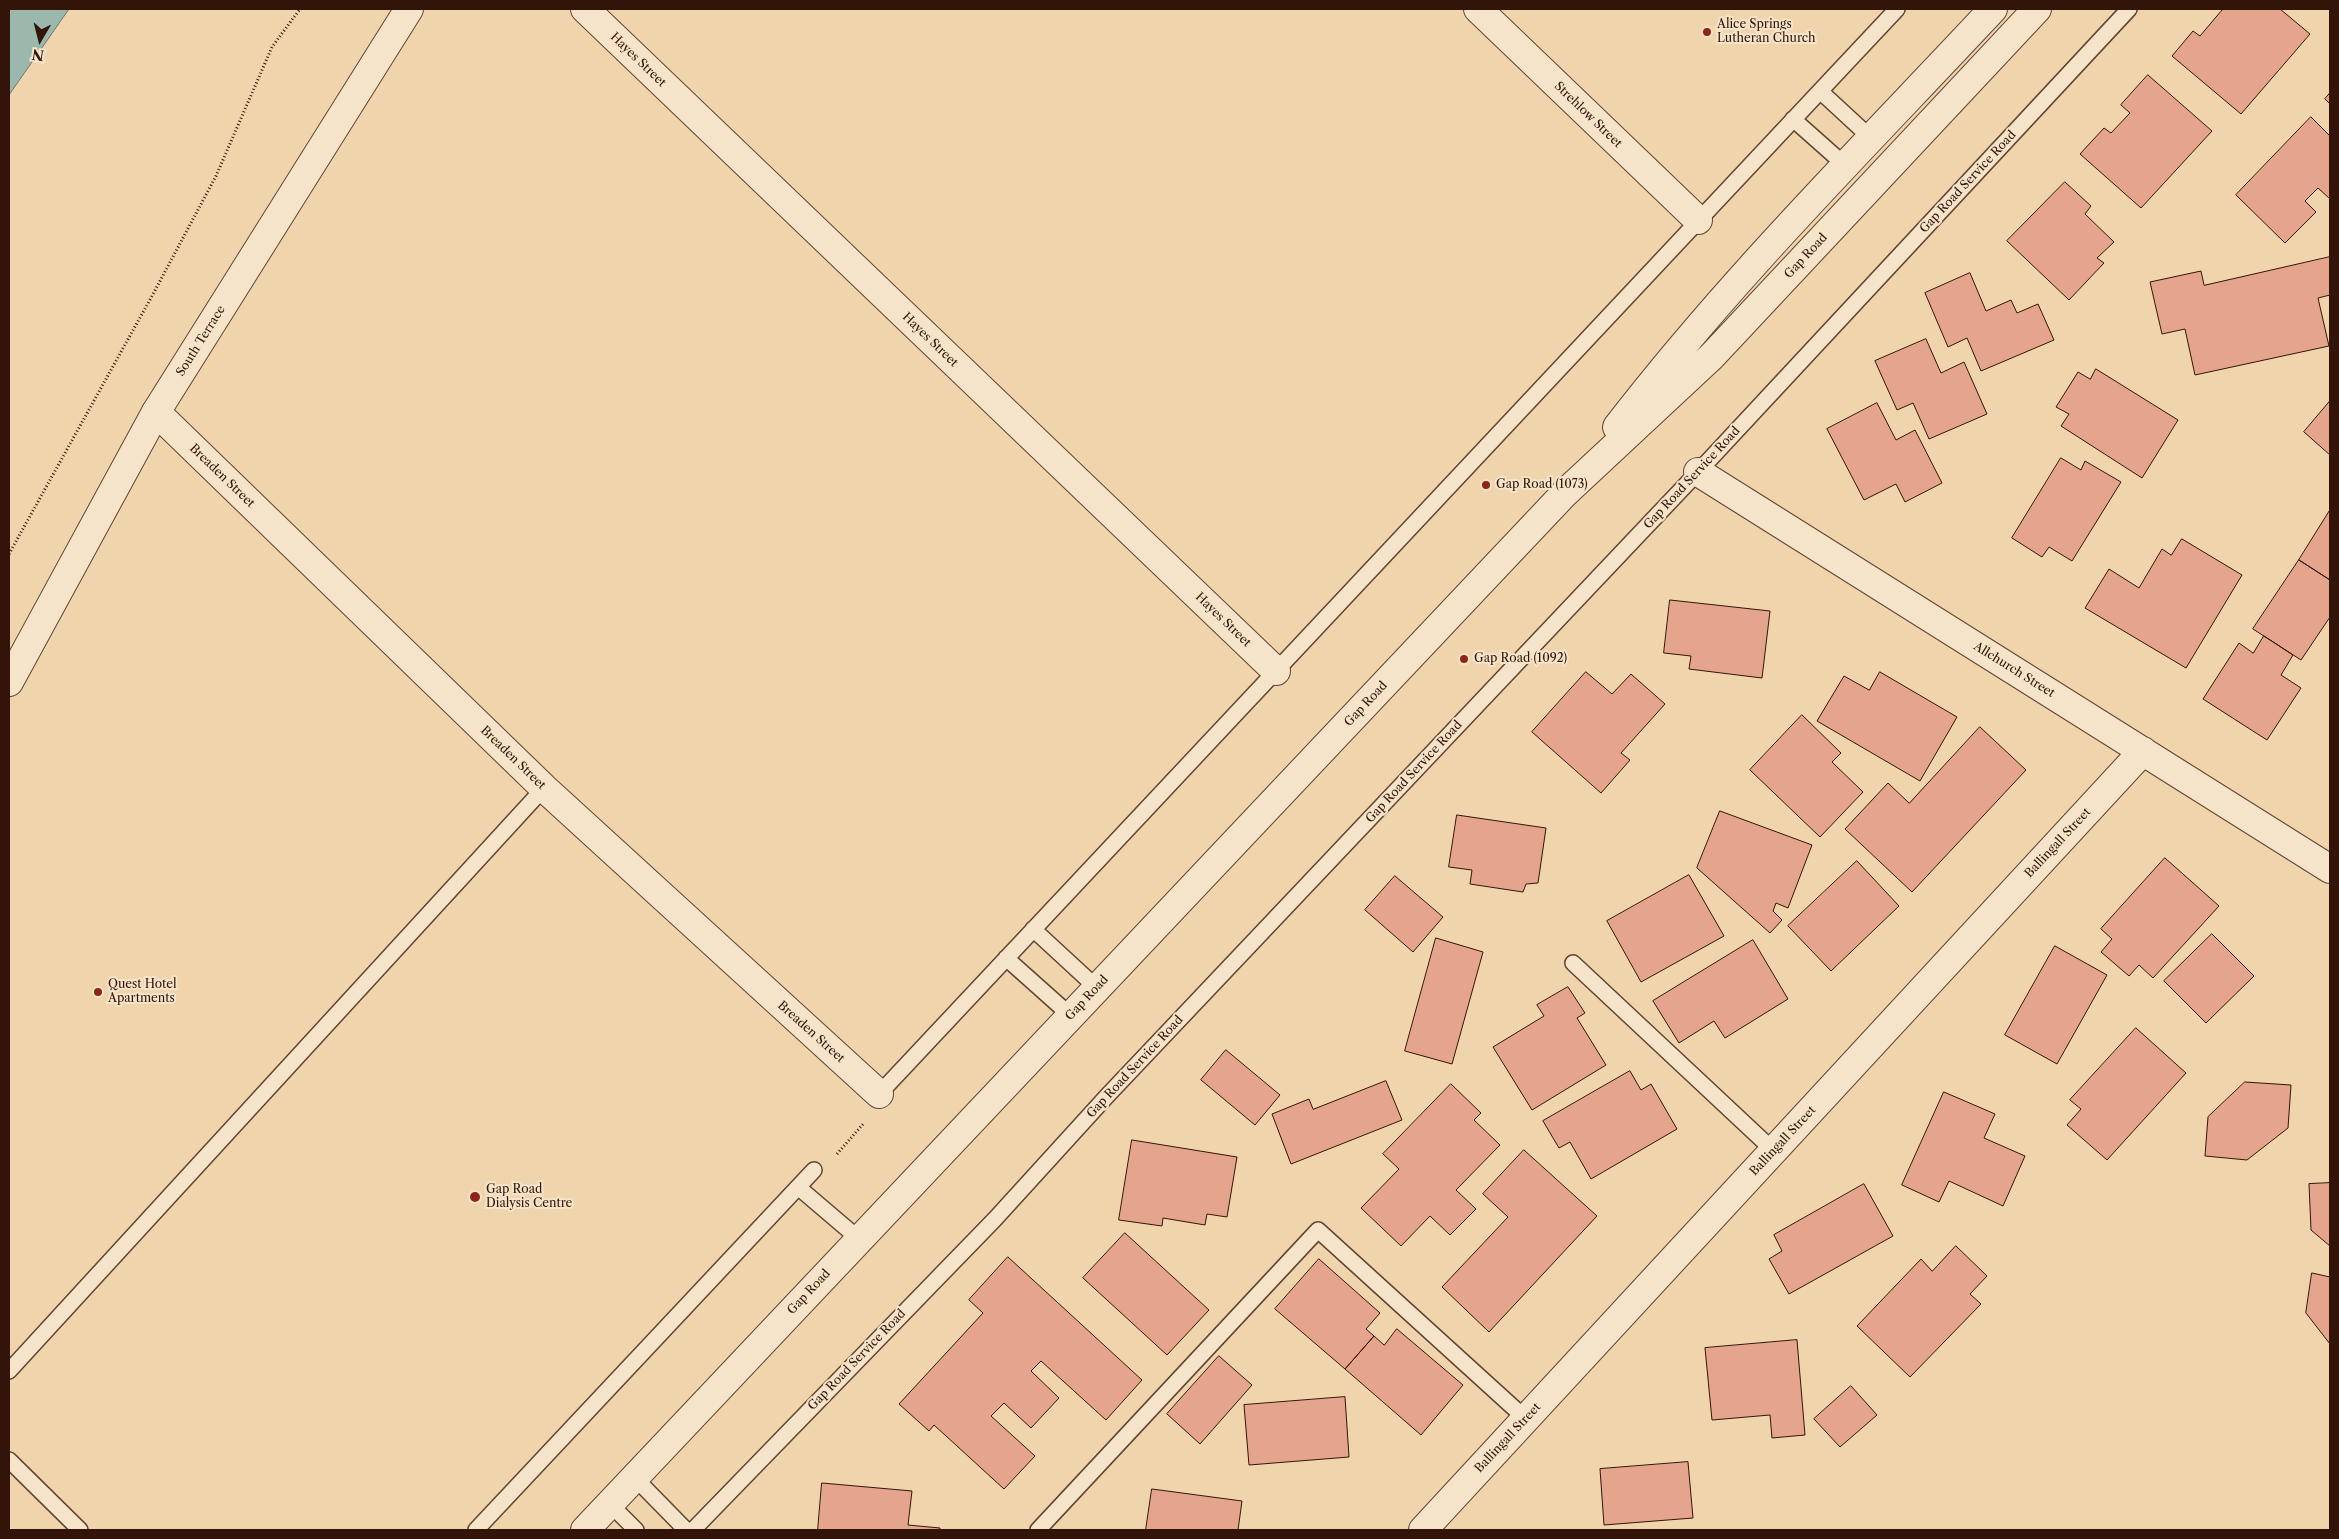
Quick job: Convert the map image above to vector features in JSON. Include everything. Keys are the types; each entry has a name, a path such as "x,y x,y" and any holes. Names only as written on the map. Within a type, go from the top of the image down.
{"street":[{"name":"South Terrace","path":"9,682 156,412 410,9"},
{"name":"Hayes Street","path":"585,9 1276,671"},
{"name":"Strehlow Street","path":"1478,9 1698,220"},
{"name":"Gap Road","path":"1565,493 1665,364 1735,284 1993,9"},
{"name":"Gap Road","path":"577,1530 634,1477 1565,493 1712,356 2037,9"},
{"path":"1872,138 1896,159"},
{"path":"1846,166 1870,188"},
{"name":"Breaden Street","path":"156,412 544,788 879,1094"},
{"name":"Allchurch Street","path":"1698,472 2330,869"},
{"name":"Ballingall Street","path":"1423,1530 2143,751"},
{"name":"Gap Road","path":"585,1530 609,1502"}],"lane":[{"path":"879,1094 1897,9"},
{"name":"Gap Road Service Road","path":"693,1530 995,1219 1107,1096 1698,472 2129,9"},
{"path":"1820,91 1872,138"},
{"path":"1793,119 1846,166"},
{"path":"9,1371 544,788"},
{"path":"1033,930 1097,988"},
{"path":"1006,958 1071,1016"},
{"path":"1573,963 1774,1151"},
{"path":"476,1530 814,1170"},
{"path":"798,1187 859,1239"},
{"path":"1038,1530 1318,1230 1526,1419"},
{"path":"9,1460 80,1530"},
{"path":"634,1477 686,1530"},
{"path":"609,1502 636,1530"}],"path":[{"path":"9,554 152,296 216,176 272,47 300,9"},
{"path":"814,1170 819,1174 885,1100 879,1094"}],"shaded area":[{"path":"9,9 69,9 9,95"}],"building":[{"path":"2221,9 2280,9 2310,34 2241,114 2172,56 2193,31 2200,36"},
{"path":"2148,75 2212,131 2141,208 2080,154 2104,128 2111,133 2130,113 2121,105"},
{"path":"2330,93 2330,104 2325,99"},
{"path":"2311,117 2330,136 2330,199 2318,188 2305,201 2316,212 2285,243 2236,195"},
{"path":"2065,182 2091,206 2085,214 2114,242 2097,258 2104,263 2069,300 2007,241"},
{"path":"2330,257 2330,295 2318,298 2329,346 2195,375 2185,329 2162,334 2150,282 2201,271 2204,285"},
{"path":"1970,273 1986,311 2011,300 2017,313 2038,304 2054,340 1981,371 1967,338 1948,347 1925,293"},
{"path":"1926,339 1941,373 1964,362 1987,414 1929,439 1913,403 1897,410 1875,361"},
{"path":"2096,369 2178,420 2142,478 2061,426 2069,414 2056,407 2078,372 2090,379"},
{"path":"2330,401 2330,455 2304,432"},
{"path":"1877,403 1896,440 1915,430 1942,483 1905,502 1896,484 1864,500 1827,429"},
{"path":"2061,458 2081,470 2085,461 2121,482 2072,561 2049,547 2042,557 2012,538"},
{"path":"2330,510 2330,580 2299,560"},
{"path":"2182,539 2242,575 2186,668 2085,608 2109,569 2139,588 2162,549 2171,555"},
{"path":"2299,560 2330,580 2330,617 2301,660 2253,629"},
{"path":"1670,600 1770,611 1762,678 1689,669 1691,656 1664,653"},
{"path":"2264,636 2293,655 2281,675 2301,688 2267,740 2203,699 2239,643 2253,653"},
{"path":"1586,672 1612,694 1631,674 1665,704 1621,753 1630,760 1601,793 1532,732"},
{"path":"1880,672 1957,717 1920,781 1817,721 1844,676 1869,690"},
{"path":"1802,715 1841,753 1832,762 1863,792 1820,837 1750,770"},
{"path":"1980,727 2026,770 1912,892 1845,829 1888,783 1909,803"},
{"path":"1720,811 1812,845 1788,908 1776,903 1773,911 1782,920 1770,933 1697,868"},
{"path":"1457,815 1546,828 1538,883 1526,884 1523,892 1470,884 1472,870 1449,867"},
{"path":"2165,858 2219,906 2153,978 2139,965 2129,976 2101,952 2112,939 2101,929"},
{"path":"1857,861 1899,906 1831,971 1788,926"},
{"path":"1689,875 1724,936 1641,982 1607,921"},
{"path":"1395,876 1443,917 1413,952 1365,910"},
{"path":"2212,934 2254,976 2206,1023 2164,981"},
{"path":"1436,938 1483,952 1452,1064 1405,1051"},
{"path":"1753,940 1788,999 1725,1038 1714,1021 1679,1043 1653,1001"},
{"path":"2055,946 2107,975 2057,1064 2005,1035"},
{"path":"1568,987 1585,1013 1577,1018 1606,1065 1532,1110 1493,1047 1544,1016 1537,1005"},
{"path":"2136,1028 2186,1073 2107,1160 2067,1125 2081,1109 2070,1100"},
{"path":"1226,1050 1280,1095 1255,1125 1201,1080"},
{"path":"1630,1071 1641,1090 1651,1084 1677,1129 1591,1179 1570,1142 1559,1148 1543,1121"},
{"path":"1386,1081 1402,1120 1291,1164 1272,1114 1309,1099 1313,1109"},
{"path":"2245,1082 2291,1085 2288,1128 2247,1160 2205,1156 2208,1117"},
{"path":"1451,1084 1481,1113 1474,1120 1500,1145 1456,1190 1476,1209 1450,1235 1430,1216 1401,1246 1361,1208 1399,1169 1383,1154"},
{"path":"1944,1092 1995,1114 1984,1138 2025,1156 2003,1206 1949,1181 1939,1202 1902,1185"},
{"path":"1132,1140 1237,1157 1227,1217 1207,1214 1205,1225 1163,1218 1162,1226 1119,1220"},
{"path":"1524,1150 1597,1216 1489,1332 1442,1287 1508,1217 1483,1194"},
{"path":"2330,1183 2330,1246 2311,1230 2309,1184"},
{"path":"1864,1184 1893,1236 1789,1294 1769,1259 1782,1251 1774,1235"},
{"path":"1125,1233 1209,1310 1167,1355 1083,1278"},
{"path":"1956,1246 1987,1276 1970,1294 1981,1304 1910,1377 1857,1326 1921,1259 1932,1271"},
{"path":"1008,1257 1142,1380 1106,1420 1041,1361 1031,1371 1059,1398 1031,1428 1004,1403 991,1416 1035,1456 1004,1489 934,1425 929,1431 899,1404 983,1313 969,1300"},
{"path":"1319,1259 1380,1313 1366,1329 1374,1336 1345,1369 1275,1309"},
{"path":"2312,1273 2330,1277 2330,1344 2306,1313"},
{"path":"1397,1329 1463,1385 1421,1435 1345,1369 1374,1336 1384,1345"},
{"path":"1797,1340 1805,1435 1772,1438 1770,1415 1712,1420 1705,1348"},
{"path":"1219,1356 1252,1385 1200,1444 1167,1414"},
{"path":"1851,1386 1877,1415 1840,1447 1814,1419"},
{"path":"1345,1397 1349,1457 1249,1465 1244,1405"},
{"path":"1688,1462 1693,1518 1604,1525 1600,1469"},
{"path":"822,1483 912,1491 908,1525 940,1528 940,1530 818,1530"},
{"path":"1152,1489 1242,1501 1238,1530 1146,1530"}],"place":[{"name":"Alice Springs Lutheran Church","path":"1707,32"},
{"name":"Gap Road (1073)","path":"1486,485"},
{"name":"Gap Road (1092)","path":"1464,659"},
{"name":"Quest Hotel Apartments","path":"98,992"},
{"name":"Gap Road Dialysis Centre","path":"475,1197"}]}
